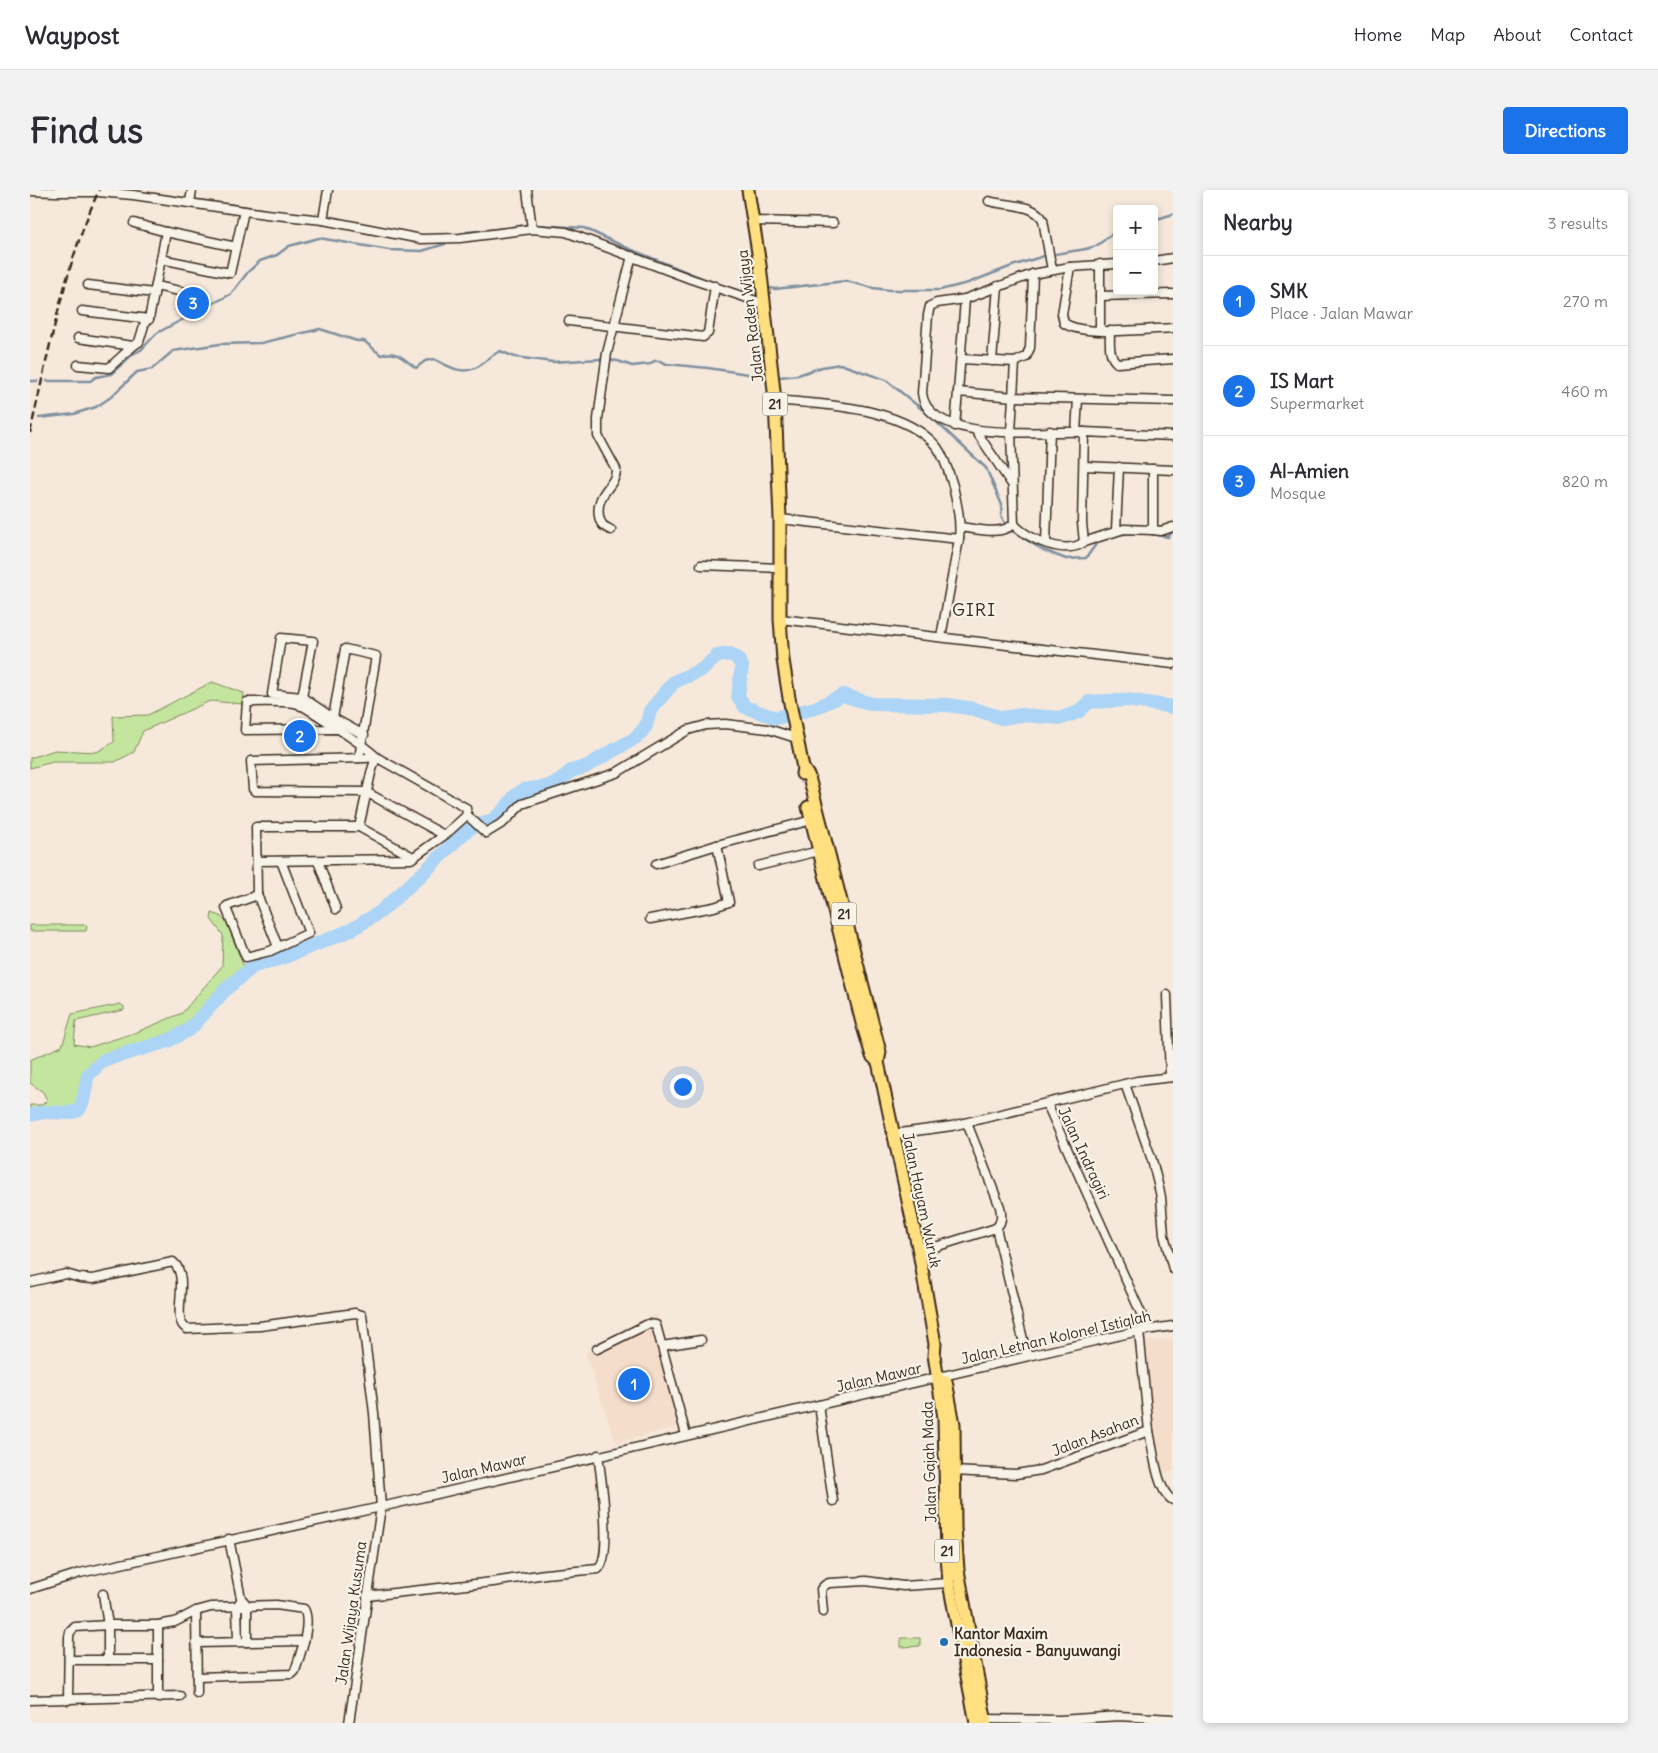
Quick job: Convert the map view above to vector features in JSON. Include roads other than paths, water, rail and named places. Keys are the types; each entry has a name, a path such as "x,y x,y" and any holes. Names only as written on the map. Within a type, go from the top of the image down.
{"highway":[{"name":"Jalan Raden Wijaya","path":"748,190 765,304 775,400 780,519 780,620"},
{"name":"Jalan Hayam Wuruk","path":"780,620 788,698 803,768 802,779 862,1023 872,1056 878,1062"},
{"name":"Jalan Hayam Wuruk","path":"803,768 809,777 880,1052 878,1062 920,1252 935,1344 933,1352 941,1377"},
{"name":"Jalan Gajah Mada","path":"941,1377 949,1395 954,1424 946,1530 949,1583 982,1722"},
{"name":"Jalan Gajah Mada","path":"941,1377 950,1471"},
{"name":"21","path":"950,1471 958,1570 982,1722"}],"street":[{"path":"30,190 98,192 190,202 244,211 323,220 421,239 460,238 532,230 566,232 765,304"},
{"path":"190,202 192,190"},
{"path":"323,220 328,190"},
{"path":"527,190 532,230"},
{"path":"989,201 1032,210 1040,215 1043,220 1052,270"},
{"path":"161,259 228,274 231,272 244,211"},
{"path":"753,221 833,223"},
{"path":"134,223 166,232 237,244"},
{"path":"78,365 109,368 139,342 144,322 149,319 166,232"},
{"path":"612,530 606,528 601,522 598,509 602,494 617,472 615,464 597,431 607,352 632,256"},
{"path":"1158,260 1173,258"},
{"path":"1100,264 1100,330"},
{"path":"1113,264 1070,267 1033,274 965,299 937,303 929,308 921,384 922,398 927,408 939,418 955,426 976,430 1173,436"},
{"path":"1070,267 1062,314 1064,323 1072,328 1110,331 1173,328"},
{"path":"961,359 1015,362 1024,359 1029,353 1033,274"},
{"path":"88,284 155,289 203,296"},
{"path":"569,321 704,337 708,333 715,286"},
{"path":"992,361 998,286"},
{"path":"1100,296 1173,294"},
{"path":"955,426 965,299"},
{"path":"82,310 149,319"},
{"path":"1110,331 1110,353 1117,363 1173,359"},
{"path":"78,338 133,346"},
{"path":"1008,527 1012,483 1011,432 1015,362"},
{"path":"958,392 1014,397 1173,401"},
{"path":"1078,399 1084,466 1082,523 1084,542"},
{"path":"775,400 860,409 882,414 899,421 929,439 942,456 960,514 960,527 941,637"},
{"path":"976,430 1012,483"},
{"path":"1046,542 1050,431"},
{"path":"1084,466 1173,470"},
{"path":"1116,530 1119,468"},
{"path":"1152,530 1153,469"},
{"path":"780,519 959,539"},
{"path":"960,527 1008,527 1021,531 1032,538 1070,548 1080,546 1084,542 1116,530 1133,528 1161,531 1173,527"},
{"path":"701,564 780,568"},
{"path":"780,620 1173,664"},
{"path":"302,702 313,641 282,638 272,694 302,702 364,735"},
{"path":"333,718 345,649 376,656 359,758"},
{"path":"302,702 294,704 247,702 245,730 337,728"},
{"path":"302,702 376,757 466,808 470,817 486,833 504,822 522,804 616,773 688,730 706,725 725,724 795,734"},
{"path":"376,757 251,760 253,789 255,791 366,792 444,835"},
{"path":"359,827 376,757"},
{"path":"258,861 411,859 470,817"},
{"path":"656,864 717,845 812,820"},
{"path":"278,948 258,894 256,827 359,827 413,857"},
{"path":"650,919 714,907 729,902 717,845"},
{"path":"758,866 819,851"},
{"path":"258,894 226,908 246,957 278,948 310,933 281,861"},
{"path":"318,861 336,909"},
{"path":"1047,1104 1151,1078 1172,1077 1167,995"},
{"path":"1125,1084 1152,1160 1158,1184 1164,1235 1173,1269"},
{"name":"Jalan Indragiri","path":"893,1134 952,1126 1047,1104 1148,1329"},
{"path":"967,1123 1001,1214 998,1226 1027,1356"},
{"path":"920,1252 998,1226"},
{"name":"Jalan Wijaya Kusuma","path":"30,1282 66,1274 80,1278 93,1278 173,1262 177,1266 182,1284 179,1314 181,1324 187,1329 260,1326 355,1313 362,1315 374,1413 381,1507 349,1723"},
{"path":"597,1349 642,1326 652,1324 657,1327 686,1435"},
{"name":"Jalan Letnan Kolonel Istiqlah","path":"941,1377 1148,1329 1173,1326"},
{"name":"Jalan Asahan","path":"950,1471 1016,1474 1041,1470 1150,1431 1139,1331"},
{"path":"662,1346 700,1340"},
{"name":"Jalan Mawar","path":"30,1589 80,1573 228,1539 381,1507 598,1455 941,1377"},
{"path":"819,1405 833,1501"},
{"path":"1150,1431 1160,1482 1165,1494 1173,1500"},
{"path":"367,1596 493,1582 536,1575 598,1570 604,1563 606,1543 598,1455"},
{"path":"228,1539 242,1598 247,1605 243,1642"},
{"path":"823,1612 821,1590 825,1584 829,1583 866,1581 903,1586 949,1583"},
{"path":"103,1594 108,1625 108,1660"},
{"path":"242,1598 237,1606 243,1642"},
{"path":"68,1700 69,1637 72,1628 108,1625 158,1625 175,1622 196,1611 211,1607 247,1605 284,1606 304,1609 306,1619 304,1641 295,1671 292,1674 197,1677"},
{"path":"196,1611 197,1693"},
{"path":"158,1625 158,1698"},
{"path":"197,1643 304,1641"},
{"path":"69,1660 158,1660"},
{"path":"30,1700 180,1696"},
{"path":"982,1722 1119,1716 1173,1719"}],"waterway":[{"path":"1158,219 1173,214"},
{"path":"512,227 527,225"},
{"path":"537,225 584,228 625,247 714,283 740,291 755,290"},
{"path":"488,230 504,228"},
{"path":"467,232 478,231"},
{"path":"1056,254 1093,247 1113,234"},
{"path":"47,381 90,381 96,377 111,374 133,354 141,350 157,333 231,294 248,272 260,261 277,255 289,246 319,238 389,250 422,251 445,244"},
{"path":"770,288 846,281 889,290 940,290 968,283 1044,256"},
{"path":"39,418 74,414 96,407 111,397 137,372 152,369 173,351 220,344 261,343 320,329 357,341 364,341 381,355 396,355 416,368 425,361 434,359 456,369 473,369 500,351 515,357 553,362 600,359 618,361 632,366 660,361 667,364 768,377"},
{"path":"780,377 798,375 822,367 840,364 886,380 929,415 986,468 1002,505 1001,515 1007,528 1043,550 1066,559 1086,558 1099,540"},
{"path":"30,381 37,381"},
{"path":"1147,533 1168,537 1173,531"},
{"path":"1115,535 1135,533"},
{"path":"30,1115 45,1112 69,1113 79,1110 83,1101 88,1075 104,1060 168,1041 190,1029 227,988 254,966 285,957 351,930 380,912 464,833 472,827 493,820 523,790 546,787 560,781 571,771 585,767 637,737 646,726 650,711 674,682 703,669 717,656 730,654 737,658 742,666 738,696 745,707 776,718 815,708 843,695 872,704 948,705 974,709 1002,718 1021,715 1062,718 1078,712 1089,702 1127,700 1173,707"}],"railway":[{"path":"30,433 58,310 76,249 99,190"}],"place":[{"name":"Al-Amien","path":"193,303"},
{"name":"IS Mart","path":"300,736"},
{"name":"SMK","path":"634,1384"},
{"name":"Kantor Maxim Indonesia - Banyuwangi","path":"944,1642"}],"district":[{"name":"GIRI","path":"974,609"}]}
